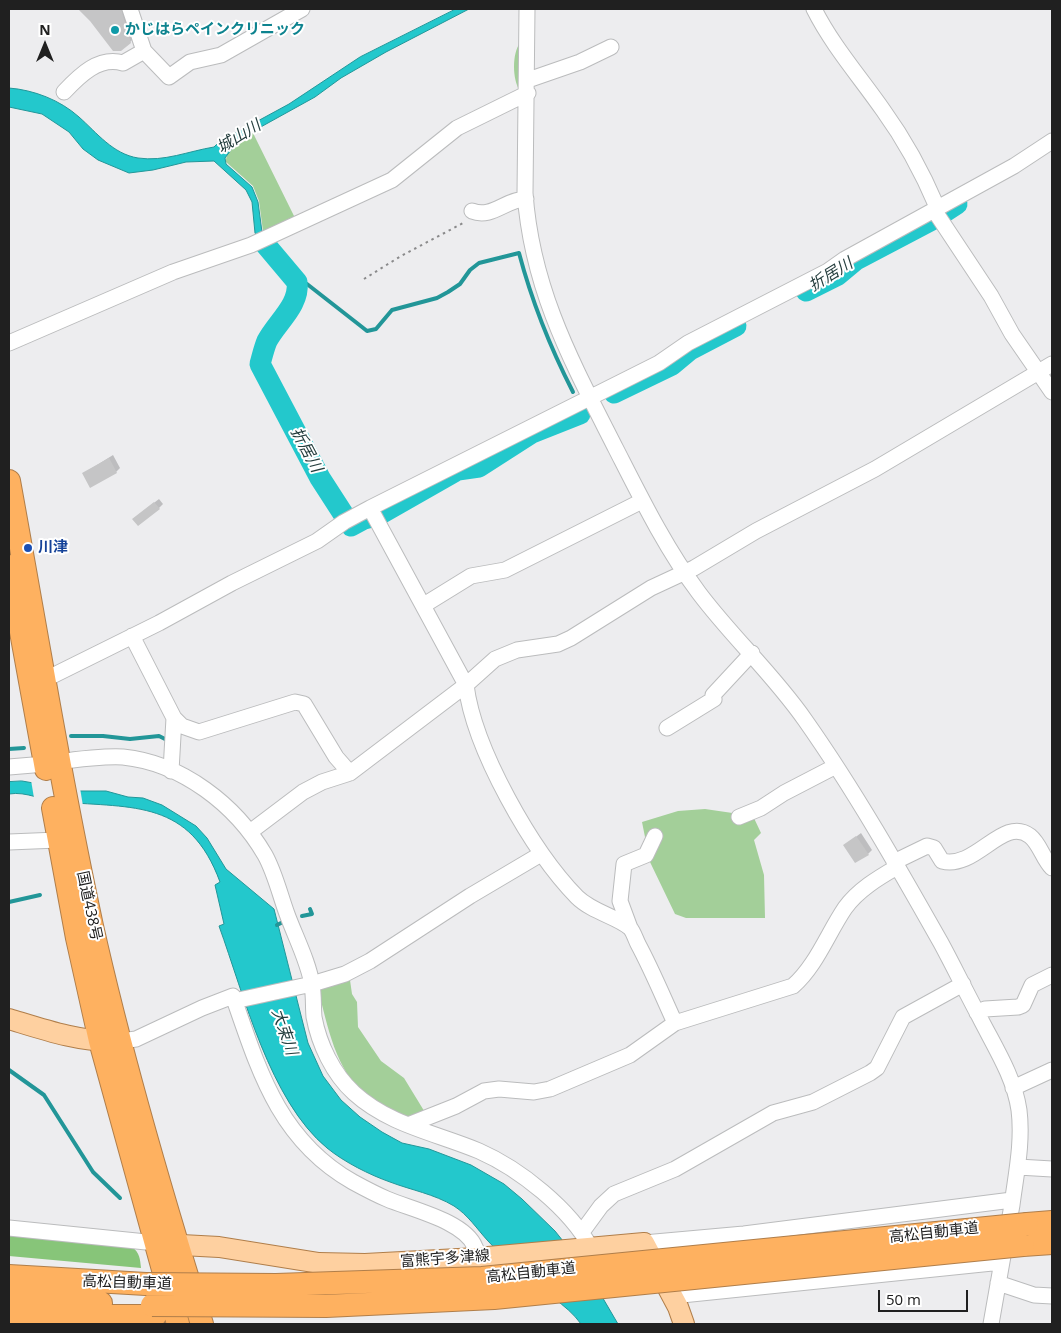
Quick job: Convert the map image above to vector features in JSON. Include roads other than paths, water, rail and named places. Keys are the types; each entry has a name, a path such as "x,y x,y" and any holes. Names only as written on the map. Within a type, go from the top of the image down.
{"highway":[{"name":"国道438号","path":"9,481 38,683 53,765 63,836 110,1041 166,1244 178,1324"},
{"name":"国道438号","path":"9,566 38,683"},
{"name":"高松自動車道","path":"9,1276 151,1302 258,1315 326,1306 494,1298 1025,1234 1052,1222"},
{"name":"高松自動車道","path":"9,1298 151,1302 276,1285 482,1278 1025,1234 1052,1243"},
{"name":"国道438号","path":"166,1244 202,1324"},
{"path":"9,1316 151,1302"}],"main road":[{"path":"9,1019 110,1041"},
{"name":"富熊宇多津線","path":"166,1244 219,1247 319,1263 365,1264 482,1257 586,1243 644,1243"},
{"path":"644,1243 672,1296 684,1324"}],"street":[{"path":"130,9 144,51 168,77 190,62 221,55 302,9"},
{"path":"527,9 526,199 532,248 546,300 557,330 642,501 684,573 726,626 752,653 784,692 836,766 896,865 963,984 1000,1056 1013,1088 1019,1108 1018,1167 991,1324"},
{"path":"814,9 824,29 885,112 917,167 937,212 1052,392"},
{"path":"9,343 173,272 262,239 392,180 445,135 528,87 611,47"},
{"path":"64,92 88,69 113,60 123,63 144,51"},
{"path":"38,683 317,541 347,520 373,514 590,398 660,363 717,327 828,271 937,212 1052,141"},
{"path":"477,213 497,209 514,200 526,199"},
{"path":"250,832 303,792 350,773 466,686 495,659 505,654 558,644 651,588 684,573 756,531 875,469 1052,364"},
{"path":"424,605 471,576 505,570 642,501"},
{"path":"373,514 424,605 466,686 468,706 475,726 512,806 541,854 578,899 592,909 630,928"},
{"path":"132,636 174,718 187,728 199,732 295,702 304,704 336,757 350,773"},
{"path":"667,728 714,699 713,694 752,653"},
{"path":"170,771 174,718"},
{"path":"9,767 53,765 122,757 140,760 170,771 208,790 228,807 250,832 266,857 324,1049 337,1073 352,1092 368,1105 408,1125 480,1151 504,1165 530,1182 586,1243 601,1206 614,1194 692,1161 773,1113 813,1102 870,1073 877,1068 904,1017 963,984"},
{"path":"739,817 760,808 784,793 836,766"},
{"path":"408,1125 456,1106 484,1091 499,1089 534,1092 550,1089 597,1071 630,1054 675,1023 793,986 805,972 846,907 862,890 896,865 928,846 934,848 942,861 956,862 979,853 1002,834 1020,833 1030,835 1044,859 1052,868"},
{"path":"9,842 63,836"},
{"path":"655,836 646,855 624,864 620,901 630,928 675,1023"},
{"path":"236,1000 346,974 370,961 470,896 541,854"},
{"path":"977,1013 991,1008 1018,1007 1023,1004 1032,985 1052,975"},
{"path":"110,1041 136,1039 202,1008 233,996 236,1000 262,1080 271,1098 296,1134 314,1154 336,1172 354,1183 386,1199 456,1227 467,1236 482,1257"},
{"path":"1013,1088 1052,1070"},
{"path":"1018,1167 1052,1169"},
{"path":"644,1243 754,1233 1012,1200"},
{"path":"9,1228 166,1244"},
{"path":"672,1296 1002,1262"},
{"path":"998,1283 1034,1295 1052,1296"}],"water":[{"name":"城山川","path":"456,9 469,9 386,52 341,78 315,97 239,139 225,158 226,164 252,187 258,202 262,232 285,265 280,267 255,233 252,202 246,190 214,161 186,162 153,170 129,173 98,160 83,149 69,132 42,114 9,107 9,88 28,91 55,101 72,111 106,142 129,156 157,159 176,156 214,147 219,142 289,104 360,57"},
{"name":"大束川","path":"22,781 79,791 106,791 128,797 143,798 162,805 196,826 207,838 226,869 274,909 308,1043 323,1076 341,1100 360,1117 402,1143 429,1149 471,1165 504,1184 555,1231 587,1271 618,1324 581,1324 569,1310 531,1282 510,1263 468,1218 454,1206 439,1198 382,1179 357,1168 327,1148 307,1128 274,1075 261,1045 219,926 224,924 215,885 220,882 208,855 193,836 176,822 135,808 54,801 16,793 9,794 9,782"}],"waterway":[{"name":"折居川","path":"806,291 838,275 856,260 934,219 957,204"},
{"name":"折居川","path":"265,244 297,282 297,290 287,313 267,341 260,364 320,478 351,526 364,519 379,515 458,470 479,467 532,433 580,414"},
{"path":"297,282 307,284 367,331 376,329 392,310 437,298 448,292 460,284 470,270 479,263 519,253 542,324 573,392"},
{"name":"折居川","path":"614,393 672,365 690,350 736,326"},
{"path":"71,736 103,736 130,739 159,736 165,739"},
{"path":"9,749 24,748"},
{"path":"9,902 40,895"},
{"path":"302,916 312,914 310,909"},
{"path":"277,925 285,921"},
{"path":"9,1070 44,1095 93,1172 120,1198"}],"place":[{"name":"かじはらペインクリニック","path":"115,30"},
{"name":"川津","path":"28,548"}]}
